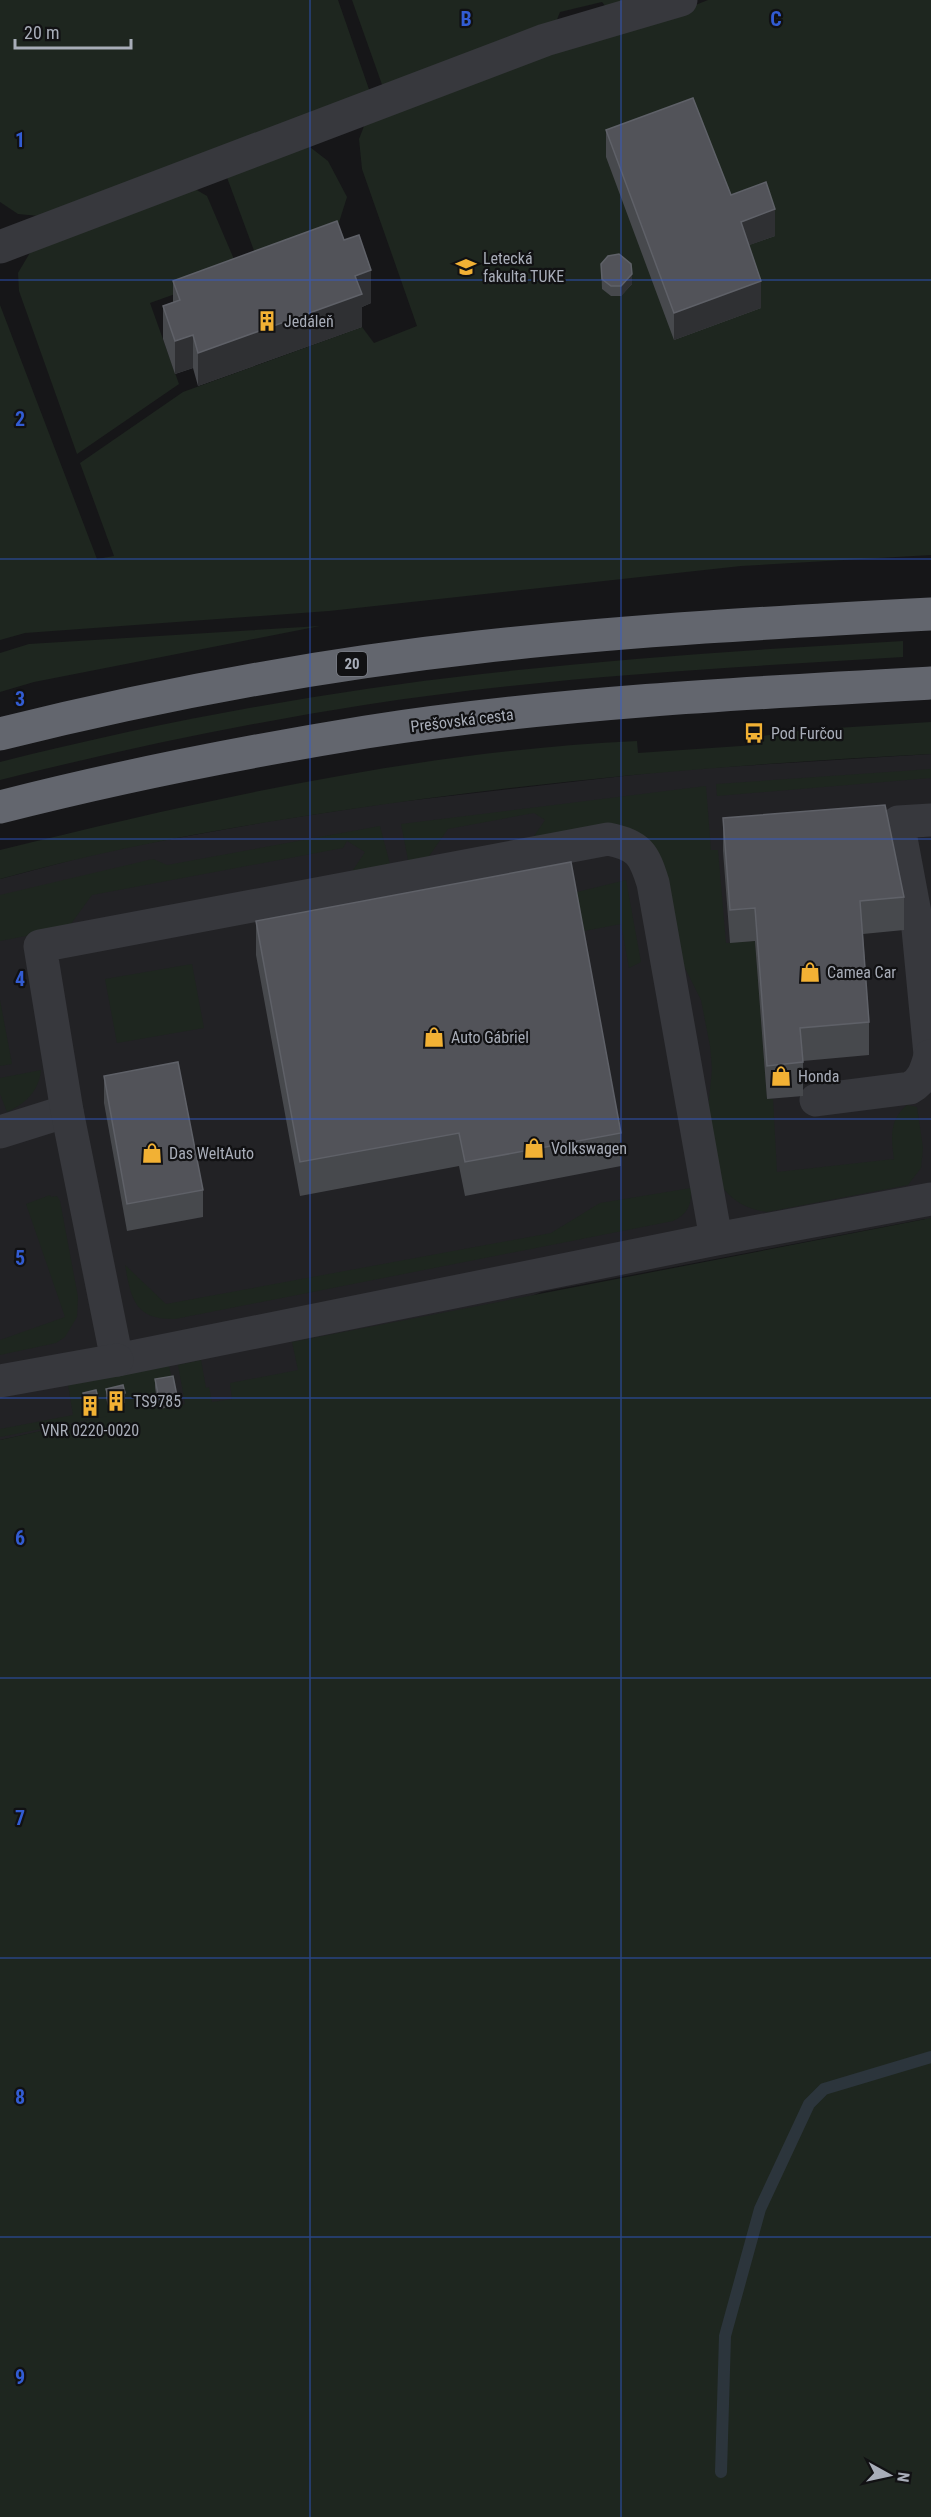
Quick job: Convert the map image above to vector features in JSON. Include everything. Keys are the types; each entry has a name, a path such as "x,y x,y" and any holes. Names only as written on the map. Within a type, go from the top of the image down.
{"highway":[{"name":"20","path":"0,734 166,696 372,661 605,635 720,625 931,614"},
{"name":"Prešovská cesta","path":"0,807 67,790 204,761 401,728 609,704 931,683"}],"lane":[{"path":"0,246 545,40 681,0"},
{"path":"864,824 931,820"},
{"path":"816,1100 910,1088 917,1084 925,1073 930,1060 918,929 898,822"},
{"path":"117,1360 67,1111 40,946 510,873 608,839 625,842 637,849 647,862 653,883 716,1239"},
{"path":"0,1132 67,1111"},
{"path":"0,1381 117,1360 716,1239 931,1199"}],"shaded area":[{"path":"0,0 338,0 372,98 39,216 18,214 0,202"},
{"path":"352,0 651,0 610,12 602,2 560,12 554,27 385,93"},
{"name":"Letecká fakulta TUKE","path":"708,0 931,0 931,555 741,566 329,611 25,633 0,640 0,305 97,559 114,556 80,463 183,392 362,327 374,343 417,326 362,169 359,139 366,121 545,49 673,14"},
{"path":"306,144 328,161 347,197 335,235 259,264 225,172"},
{"path":"188,185 207,196 239,271 150,303 179,384 77,454 19,291 18,273 31,251"},
{"path":"320,626 34,682 0,692 0,653 29,644"},
{"path":"903,641 903,657 565,680 364,705 181,738 0,780 0,762 180,721 300,699 421,681 587,663"},
{"path":"931,722 931,754 634,775 412,800 168,840 0,879 0,850 236,796 396,766 556,746 637,741 638,753 755,745 754,737 805,730"},
{"path":"931,754 931,1261 925,1219 542,1292 247,1402 108,1417 0,1440 0,879 110,850 271,821 389,803 676,770"},
{"path":"931,769 931,778 717,796 716,784"},
{"path":"706,786 711,850 718,850 726,943 755,941 767,1099 773,1099 777,1172 894,1159 892,1137 894,1123 907,1105 917,1107 923,1148 921,1168 908,1185 767,1212 742,1204 732,1198 723,1188 708,1109 712,1069 710,1046 701,1000 683,964 661,864 530,842 545,820 534,813 448,829 425,862 409,865 401,824"},
{"path":"380,826 391,868 349,876 365,852 347,841 343,848 92,895 68,928 0,941 0,895 153,859 167,865"},
{"path":"626,880 641,962 629,968 621,924 584,931 577,892"},
{"path":"192,964 204,1028 117,1043 105,979"},
{"path":"0,1000 12,1064 0,1066"},
{"path":"41,1070 40,1078 30,1096 7,1112 0,1094 0,1078"},
{"path":"691,1188 688,1208 673,1221 175,1319 151,1316 137,1305 130,1288 125,1265 166,1304 551,1233 600,1203"},
{"path":"50,1195 51,1197 57,1196 60,1201 78,1297 77,1317 65,1337 56,1343 0,1355 0,1340 65,1317 26,1204"},
{"path":"931,1218 931,2517 0,2517 0,1440 108,1416 0,1437 0,1429 73,1415 68,1385 169,1366 173,1385 155,1389 160,1409 185,1404 178,1365 201,1360 206,1388 209,1387 212,1402 232,1399 230,1383 298,1370 292,1342"}],"building":[{"path":"693,98 731,195 766,182 775,209 741,222 761,281 674,313 606,130"},
{"path":"337,221 344,240 359,235 371,270 355,276 362,294 198,353 193,335 175,341 163,306 180,300 173,281"},
{"path":"619,254 631,264 632,274 621,286 611,286 602,279 601,264 608,256"},
{"name":"Camea Car","path":"885,805 904,897 860,901 869,1022 800,1028 803,1062 767,1066 755,908 730,910 723,818"},
{"name":"Auto Gábriel","path":"571,862 621,1133 465,1162 459,1133 300,1162 256,921"},
{"name":"Das WeltAuto","path":"178,1062 203,1190 127,1204 104,1076"},
{"path":"173,1376 177,1396 159,1399 155,1379"},
{"path":"123,1385 125,1393 108,1396 106,1389"},
{"path":"96,1390 98,1398 85,1401 83,1393"}],"waterway":[{"path":"721,2472 725,2336 760,2209 809,2104 824,2089 931,2057"}],"place":[{"name":"Letecká fakulta TUKE","path":"466,267"},
{"name":"Jedáleň","path":"267,321"},
{"name":"Pod Furčou","path":"754,733"},
{"name":"Camea Car","path":"810,972"},
{"name":"Auto Gábriel","path":"434,1037"},
{"name":"Honda","path":"781,1076"},
{"name":"Volkswagen","path":"534,1148"},
{"name":"Das WeltAuto","path":"152,1153"},
{"name":"TS9785","path":"116,1401"},
{"name":"VNR 0220-0020","path":"90,1406"}]}
